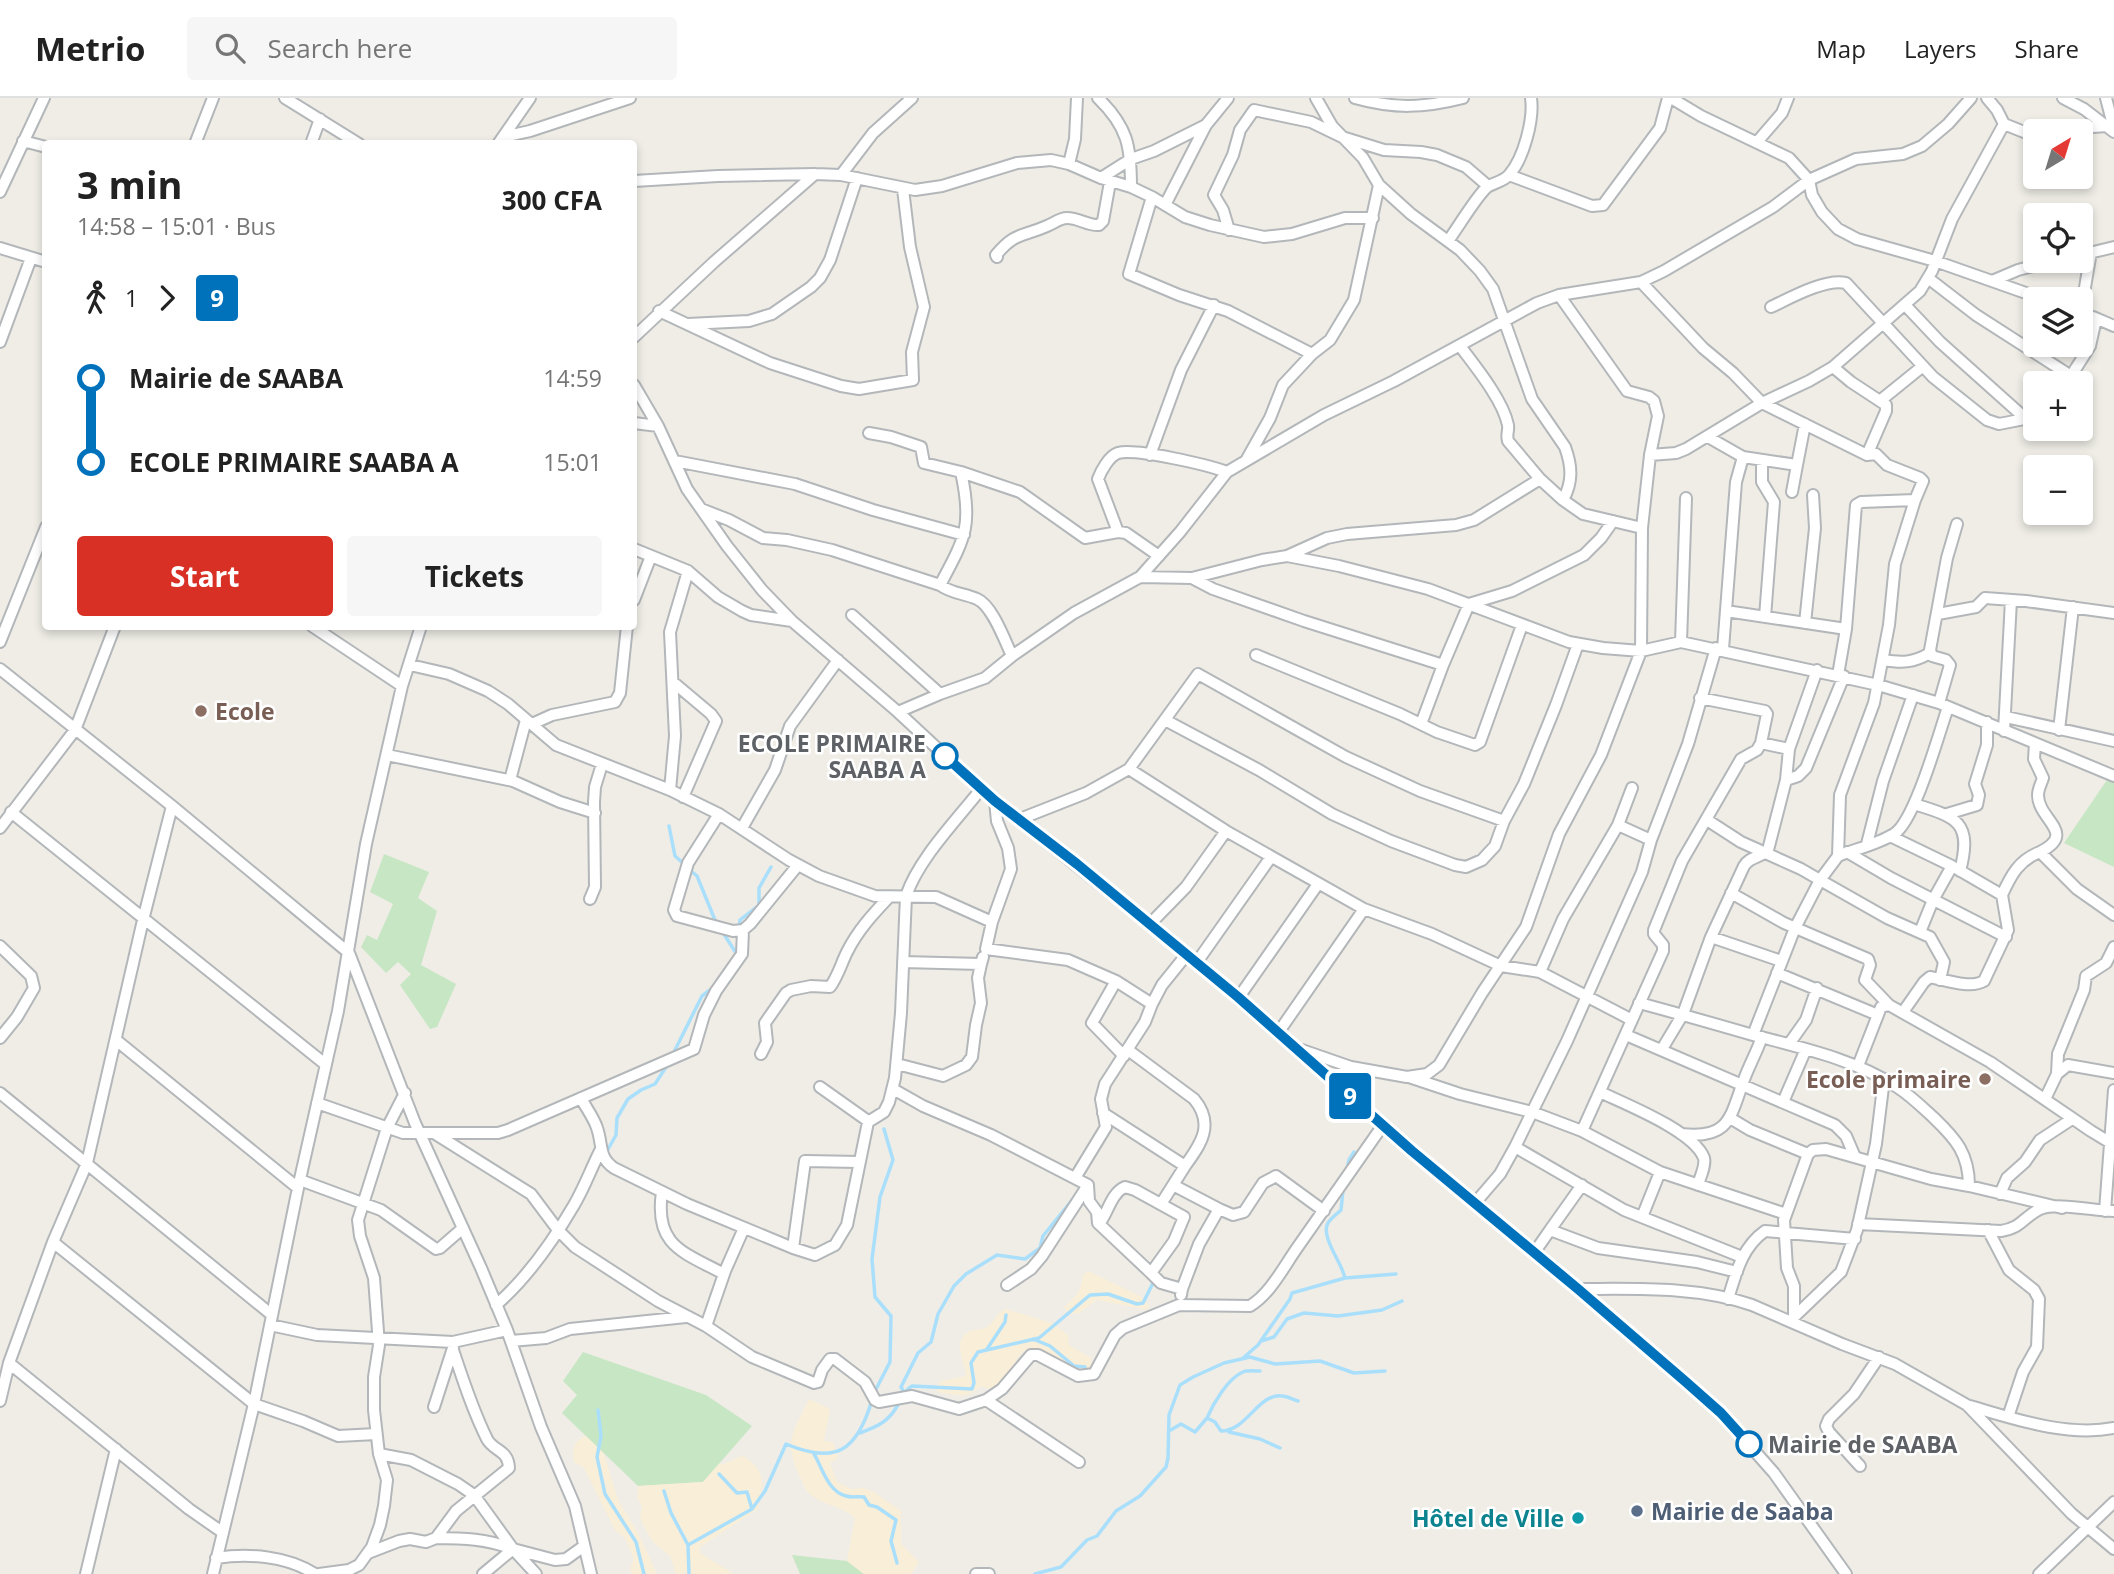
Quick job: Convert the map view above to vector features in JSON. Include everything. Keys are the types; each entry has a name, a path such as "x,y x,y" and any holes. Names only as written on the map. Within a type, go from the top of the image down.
{"street":[{"path":"0,192 44,98"},
{"path":"197,140 213,98"},
{"path":"285,98 353,140"},
{"path":"501,140 530,98"},
{"path":"501,140 630,98"},
{"path":"1069,164 1075,139 1077,98"},
{"path":"1098,98 1122,126 1131,159 1131,187"},
{"path":"1165,205 1206,125 1228,98"},
{"path":"1315,98 1332,127 1363,158 1379,184 1411,214 1470,259 1493,289 1532,399 1565,447 1568,456 1571,480 1563,500"},
{"path":"1355,98 1382,106 1421,106 1463,98"},
{"path":"1448,241 1488,186 1509,175 1523,148 1531,120 1531,98"},
{"path":"1509,175 1592,206 1602,205 1660,128 1669,98 1789,158 1809,180 1812,195 1822,212 1838,229 1877,246 1935,261 2023,292"},
{"path":"1757,142 1782,113 1788,98"},
{"path":"898,712 985,678 1074,613 1140,577 1227,472 1247,459 1324,415 1394,381 1537,303 1559,295 1641,282 1773,207 1809,180 1856,159 1903,154 1922,146 1948,124 1971,98"},
{"path":"1987,98 2004,124 2023,132"},
{"path":"2063,98 2112,129"},
{"path":"2106,98 2112,129"},
{"path":"841,175 873,133 911,99"},
{"path":"1229,230 1223,210 1214,195 1233,155 1240,130 1252,111 1303,119 1342,137 1384,150 1437,155 1466,167 1488,186"},
{"path":"312,140 320,119"},
{"path":"1650,455 1676,453 1708,437 1762,403 1809,382 1833,367 1906,306 1928,278 1952,219 2004,124"},
{"path":"997,257 1007,241 1061,219 1099,225 1103,221 1106,180 1131,159 1154,151 1206,125"},
{"path":"2093,130 2112,129"},
{"path":"23,141 42,147"},
{"path":"637,181 815,174 841,175 903,189 928,189 1017,163 1051,160 1131,187 1185,217 1229,230 1271,237 1292,234 1345,218 1373,218"},
{"path":"637,334 659,311 815,174"},
{"path":"684,324 749,321 772,314 811,287 820,278 830,260 857,178"},
{"path":"1247,459 1270,418 1283,385 1312,354 1330,340 1354,300 1379,184"},
{"path":"659,311 769,363 841,386 859,388 913,380 912,352 924,307 909,242 903,189"},
{"path":"1152,197 1129,274 1179,295 1214,305 1312,354"},
{"path":"2093,252 2114,247"},
{"path":"0,248 42,260"},
{"path":"0,342 31,258"},
{"path":"1992,281 2023,269"},
{"path":"1928,278 1976,316 2056,371"},
{"path":"1641,282 1703,348 1733,373 1762,403 1867,455 1876,454 1887,465 1922,479 1895,564 1883,660 1874,703 1840,795 1843,854"},
{"path":"1771,307 1806,291 1842,282 1849,285 1940,383 1991,423 2023,420"},
{"path":"1406,1077 1427,1074 1439,1065 1526,927 1559,834 1601,755 1641,651 1642,528 1650,455 1658,416 1654,401 1627,391 1559,295"},
{"path":"1150,455 1181,370 1214,305"},
{"path":"1906,306 1940,342 2023,411"},
{"path":"2093,317 2114,326"},
{"path":"2073,371 2090,346 2096,319"},
{"path":"1460,346 1497,401 1508,425 1508,441 1540,478 1563,500 1583,514 1642,528"},
{"path":"1881,400 1923,366"},
{"path":"1833,367 1886,405 1886,411 1867,455"},
{"path":"637,390 658,426 687,489 762,590 792,621 898,712 995,801 1197,962 1383,1125 1721,1413 1774,1473 1846,1574"},
{"path":"637,423 658,426"},
{"path":"1791,492 1805,424"},
{"path":"869,433 921,447 924,463 1020,492 1085,538 1118,532 1131,536 1158,556"},
{"path":"1708,437 1742,457 1797,465"},
{"path":"1118,532 1098,483 1098,477 1117,453 1150,455 1227,472"},
{"path":"1475,1203 1500,1174 1516,1147 1587,996 1642,872 1651,840 1688,744 1700,698 1719,649 1726,611 1736,482 1742,457"},
{"path":"1762,460 1762,482 1773,502 1765,617"},
{"path":"675,461 795,484 873,510 964,535"},
{"path":"940,585 964,535 968,505 961,472"},
{"path":"1140,577 1192,578 1287,556 1327,538 1456,525 1474,520 1540,478"},
{"path":"1805,623 1815,528 1814,495"},
{"path":"1681,642 1686,498"},
{"path":"1786,780 1798,776 1806,768 1841,675 1856,505 1861,502 1915,500"},
{"path":"701,509 763,538 787,540 832,550 940,585 956,594 978,599 996,623 1012,656"},
{"path":"1469,604 1512,591 1584,555 1613,521"},
{"path":"1930,653 1947,558 1957,524"},
{"path":"0,641 42,537"},
{"path":"637,550 688,571 718,597 742,611 751,615 792,621"},
{"path":"637,592 651,556"},
{"path":"1287,556 1390,579 1469,604 1578,644 1641,651 1681,642 1841,675 1943,705 2113,772"},
{"path":"670,790 676,736 670,632 688,571"},
{"path":"1192,578 1227,594 1443,665"},
{"path":"1938,614 1976,607 1984,599 2114,613"},
{"path":"2004,731 2011,600"},
{"path":"1421,724 1469,604"},
{"path":"2059,730 2073,607"},
{"path":"1726,611 1846,629"},
{"path":"852,615 940,694"},
{"path":"1256,654 1437,732 1475,745 1480,742 1522,625"},
{"path":"0,828 75,730 113,630"},
{"path":"318,630 402,686"},
{"path":"213,1574 254,1404 348,953 366,844 402,686 420,630"},
{"path":"529,722 612,704 617,700 626,630"},
{"path":"1164,720 1259,770 1332,814 1391,841 1466,867 1482,860 1495,846 1504,821 1524,784 1578,644"},
{"path":"1883,660 1907,663 1930,653"},
{"path":"1681,1134 1708,1134 1719,1130 1730,1118 1779,967 1795,928 1820,880 1843,854 1890,836 1904,824 1913,804 1943,705 1950,664 1949,661 1930,653"},
{"path":"742,828 775,770 790,726 838,660"},
{"path":"410,665 449,674 488,691 556,745 670,790 719,814 819,876 861,892 889,897 936,898 992,922"},
{"path":"0,669 172,806 348,953 405,1093 428,1134 463,1228 509,1336 541,1427 575,1506 591,1574"},
{"path":"1662,1049 1683,1014 1711,937 1747,861 1765,853 1770,845 1786,780 1789,749 1817,670"},
{"path":"1020,819 1086,793 1129,769 1198,674 1346,757 1420,791 1504,821"},
{"path":"673,682 716,721 683,797"},
{"path":"1867,845 1883,781 1913,695"},
{"path":"1582,1131 1664,947 1654,934 1682,862 1739,761 1757,750 1761,743 1767,714 1765,711 1700,698"},
{"path":"2006,717 2114,741"},
{"path":"510,780 529,722"},
{"path":"1947,814 1977,805 1979,795 1975,784 1987,745 1987,722"},
{"path":"1761,743 1789,749"},
{"path":"1903,1012 1930,977 1980,984 1988,975 2006,937 2008,925 2002,895 2011,874 2020,863 2054,843 2057,837 2037,794 2043,778 2034,759 2035,743"},
{"path":"387,755 510,780 560,802 595,813"},
{"path":"590,899 595,887 595,787 602,764"},
{"path":"1129,769 1226,831 1364,909 1432,934 1501,966 1540,972 1632,1020"},
{"path":"1540,972 1563,919 1618,825 1632,788"},
{"path":"581,1098 598,1129 600,1151 606,1163 614,1168 662,1192 793,1248 816,1255 835,1245 851,1212 868,1121 884,1112 894,1089 906,896 910,885 930,855 981,789"},
{"path":"897,1064 943,1076 965,1065 972,1057 975,1025 981,1003 978,978 992,922 1011,869 995,801"},
{"path":"1913,804 1947,814 1958,823 1965,847 1956,869 1933,900 1920,932"},
{"path":"0,1401 9,1363 53,1242 87,1164 172,806"},
{"path":"12,812 325,1064"},
{"path":"719,814 688,863 674,911 683,919 733,931 743,930 798,865"},
{"path":"1707,820 1732,837 1933,939 1943,958 1940,980"},
{"path":"1618,825 1651,840"},
{"path":"1150,924 1186,887 1226,831"},
{"path":"1890,836 2002,895"},
{"path":"2040,852 2077,889 2114,915"},
{"path":"1843,854 2006,937"},
{"path":"1197,962 1271,857"},
{"path":"1238,997 1318,884"},
{"path":"1731,893 1795,928 1868,960 1870,965 1865,980 1889,1005 1990,1062 2072,1119 2112,1143"},
{"path":"761,1054 767,1042 765,1023 786,993 796,988 830,987 836,980 846,953 860,929 889,897"},
{"path":"1278,1033 1364,909"},
{"path":"317,1103 387,1128 428,1134 498,1133 694,1049 704,1015 716,991 742,954 743,930"},
{"path":"1711,937 1878,1015"},
{"path":"0,946 31,976 34,989 0,1038"},
{"path":"2045,1099 2057,1074 2058,1054 2084,990 2085,976 2106,963 2114,947"},
{"path":"986,949 1069,960 1116,981 1152,1004"},
{"path":"1075,1178 1107,1127 1101,1099 1105,1084 1145,1022 1162,985 1186,954"},
{"path":"903,962 981,964"},
{"path":"1116,981 1092,1023 1126,1053 1186,1093 1200,1106 1204,1139 1161,1204"},
{"path":"1789,1044 1806,1020 1817,988"},
{"path":"1639,1003 1806,1049 1858,1066 1884,1079 1908,1094 1952,1136 1963,1151 1969,1169 1969,1186"},
{"path":"1858,1066 1881,1007 1889,1005"},
{"path":"1626,1035 1842,1130 1855,1157"},
{"path":"116,1040 299,1184 380,1210 436,1249 463,1228"},
{"path":"1293,1046 1351,1067 1406,1077 1532,1112 1582,1131 1660,1172 1786,1214"},
{"path":"1783,1102 1806,1049"},
{"path":"2057,1074 2065,1067 2074,1065 2114,1073"},
{"path":"1792,1319 1841,1272 1855,1239 1884,1079"},
{"path":"820,1087 868,1121"},
{"path":"894,1089 923,1106 990,1135 1087,1185"},
{"path":"1858,1224 1989,1230 2015,1228 2039,1210 2062,1208 2109,1211 2114,1090"},
{"path":"1600,1092 1649,1115 1681,1134 1703,1158 1698,1185"},
{"path":"0,1093 271,1320 317,1335 377,1337 453,1346 509,1336 546,1338 570,1329 686,1317"},
{"path":"216,1558 233,1555 268,1558 301,1565 317,1574 358,1569 368,1553 383,1515 387,1480 379,1454 373,1391 379,1351 374,1278 360,1236 358,1220 387,1128 405,1093"},
{"path":"1102,1113 1185,1166"},
{"path":"1730,1118 1750,1130 1808,1154"},
{"path":"2000,1194 2007,1178 2025,1162 2040,1140 2072,1119"},
{"path":"428,1134 520,1185 575,1247 752,1357 808,1382 818,1382 826,1362 835,1359 864,1382 879,1402 912,1396 959,1409 986,1400 1002,1389 1031,1355 1078,1376 1094,1374 1115,1335 1123,1328 1179,1305 1250,1306 1255,1303 1272,1284 1383,1125"},
{"path":"1516,1147 1624,1210 1742,1257"},
{"path":"1792,1319 1794,1286 1787,1268 1784,1232 1786,1214 1808,1154 1819,1149 1931,1180 2062,1208"},
{"path":"496,1305 525,1274 558,1230 575,1203 600,1151"},
{"path":"793,1248 805,1161 859,1162"},
{"path":"1642,1217 1660,1172"},
{"path":"1173,1185 1230,1215 1244,1212 1263,1183 1276,1176 1324,1211"},
{"path":"1087,1185 1089,1201 1097,1212 1099,1224 1161,1283 1182,1289"},
{"path":"1007,1285 1031,1269 1042,1256 1087,1185"},
{"path":"1534,1253 1582,1185"},
{"path":"1099,1224 1108,1213 1109,1205 1117,1192 1125,1187 1135,1189 1184,1217 1174,1241 1151,1273"},
{"path":"662,1192 660,1205 667,1238 678,1249 724,1274"},
{"path":"1179,1305 1182,1289 1199,1244 1219,1209"},
{"path":"706,1326 744,1228"},
{"path":"1550,1230 1598,1248 1697,1262 1737,1272"},
{"path":"1728,1298 1742,1257 1751,1242 1762,1232 1769,1230 1855,1239"},
{"path":"1989,1230 2009,1270 2034,1290 2039,1298 2037,1347 2023,1372 2008,1417"},
{"path":"53,1242 254,1404 338,1436 376,1434"},
{"path":"1578,1289 1651,1289 1728,1298 1792,1319 1907,1369 1967,1405 2008,1417 2081,1431 2114,1428"},
{"path":"434,1407 453,1346"},
{"path":"436,1538 456,1511 505,1474 509,1468 509,1461 504,1453 487,1439 466,1390 453,1346"},
{"path":"1860,1466 1826,1426 1829,1419 1854,1394 1878,1357"},
{"path":"9,1363 189,1509 222,1532"},
{"path":"986,1400 1079,1462"},
{"path":"1967,1405 2086,1527 2114,1549"},
{"path":"86,1574 116,1449"},
{"path":"379,1454 411,1460 474,1495 513,1549 536,1574"},
{"path":"2039,1574 2114,1502"},
{"path":"368,1553 410,1539 426,1542 436,1538 474,1538 555,1560 566,1559 584,1546"},
{"path":"483,1574 513,1549"},
{"path":"976,1574 989,1574"}],"green space":[{"path":"2111,774 2114,776 2114,867 2064,843"},
{"path":"384,854 429,872 418,898 437,911 421,965 456,984 437,1027 430,1029 400,985 411,974 398,962 386,973 361,947 367,935 377,940 393,904 370,892"},
{"path":"583,1352 706,1395 752,1426 703,1482 638,1486 562,1413 577,1395 563,1381"},
{"path":"792,1555 847,1561 864,1574 800,1574"}],"sand":[{"path":"1088,1271 1140,1296 1149,1305 1148,1310 1097,1300 1079,1313 1069,1314 1064,1307 1077,1293 1083,1275"},
{"path":"1006,1309 1052,1323 1068,1335 1069,1345 1091,1358 1087,1371 1073,1370 1040,1350 1030,1349 1017,1358 1008,1376 993,1390 981,1386 966,1395 938,1392 936,1387 941,1381 966,1376 960,1351 964,1335 987,1327"},
{"path":"809,1399 830,1409 824,1441 833,1442 838,1458 830,1463 837,1482 852,1489 863,1488 874,1492 901,1511 901,1544 919,1562 911,1574 864,1574 847,1561 855,1518 809,1493 792,1454 792,1437"},
{"path":"586,1436 604,1454 618,1500 639,1535 657,1574 632,1574 630,1568 634,1559 625,1538 615,1530 584,1468 574,1462 574,1446"},
{"path":"743,1456 760,1472 758,1509 700,1547 700,1553 734,1574 676,1574 670,1556 653,1542 644,1527 640,1517 642,1508 637,1496 638,1486 703,1482 719,1464"}],"waterway":[{"path":"669,826 675,856 684,864"},
{"path":"739,930 740,920 759,905 759,888 771,867"},
{"path":"690,870 697,876 717,925"},
{"path":"722,931 736,953"},
{"path":"673,1054 702,996 714,987"},
{"path":"607,1151 616,1135 617,1118 628,1099 655,1084 668,1064"},
{"path":"874,1393 890,1362 891,1316 875,1297 872,1259 880,1197 893,1160 884,1129"},
{"path":"1347,1169 1354,1152"},
{"path":"1242,1359 1258,1345 1292,1293 1345,1278 1329,1242 1326,1228 1329,1221 1341,1210 1343,1190"},
{"path":"904,1392 901,1387 918,1353 931,1342 938,1314 954,1286 966,1274 997,1255 1025,1259 1040,1248 1043,1236 1073,1199"},
{"path":"1345,1278 1396,1274"},
{"path":"860,1433 885,1421 912,1386 972,1389 974,1383 971,1363 978,1352 1039,1338 1090,1295 1108,1294 1137,1304 1143,1303 1154,1281"},
{"path":"1261,1341 1274,1337 1287,1319 1304,1313 1338,1316 1382,1310 1402,1301"},
{"path":"987,1349 1005,1322 1006,1315"},
{"path":"1033,1339 1050,1346 1074,1366 1085,1367"},
{"path":"1035,1574 1061,1567 1087,1540 1097,1536 1116,1511 1140,1496 1166,1467 1169,1415 1180,1385 1193,1377 1224,1363 1250,1357 1275,1364 1320,1361 1354,1373 1385,1371"},
{"path":"1207,1418 1217,1399 1237,1375 1245,1371 1260,1371"},
{"path":"1169,1431 1181,1424 1195,1432 1207,1418 1215,1422 1221,1431 1230,1429 1266,1400 1284,1396 1298,1401"},
{"path":"689,1574 688,1545 752,1509 765,1491 786,1444 818,1453 831,1453 842,1449 859,1431 872,1400"},
{"path":"598,1410 601,1436 597,1457 605,1494 636,1542 644,1574"},
{"path":"1229,1432 1260,1439 1280,1448"},
{"path":"814,1454 835,1490 848,1497 864,1497 869,1505 877,1507 896,1520 891,1541 897,1563"},
{"path":"719,1474 737,1493 747,1492 752,1509"},
{"path":"664,1491 671,1513 688,1545"}],"bus line":[{"name":"9","path":"945,756 995,801 1077,864 1238,997 1412,1151 1686,1382 1721,1413 1749,1444"}],"place":[{"name":"Ecole","path":"201,711"},
{"name":"ECOLE PRIMAIRE SAABA A","path":"945,756"},
{"name":"Ecole primaire","path":"1985,1079"},
{"name":"Mairie de SAABA","path":"1749,1444"},
{"name":"Mairie de Saaba","path":"1637,1511"},
{"name":"Hôtel de Ville","path":"1578,1518"}]}
